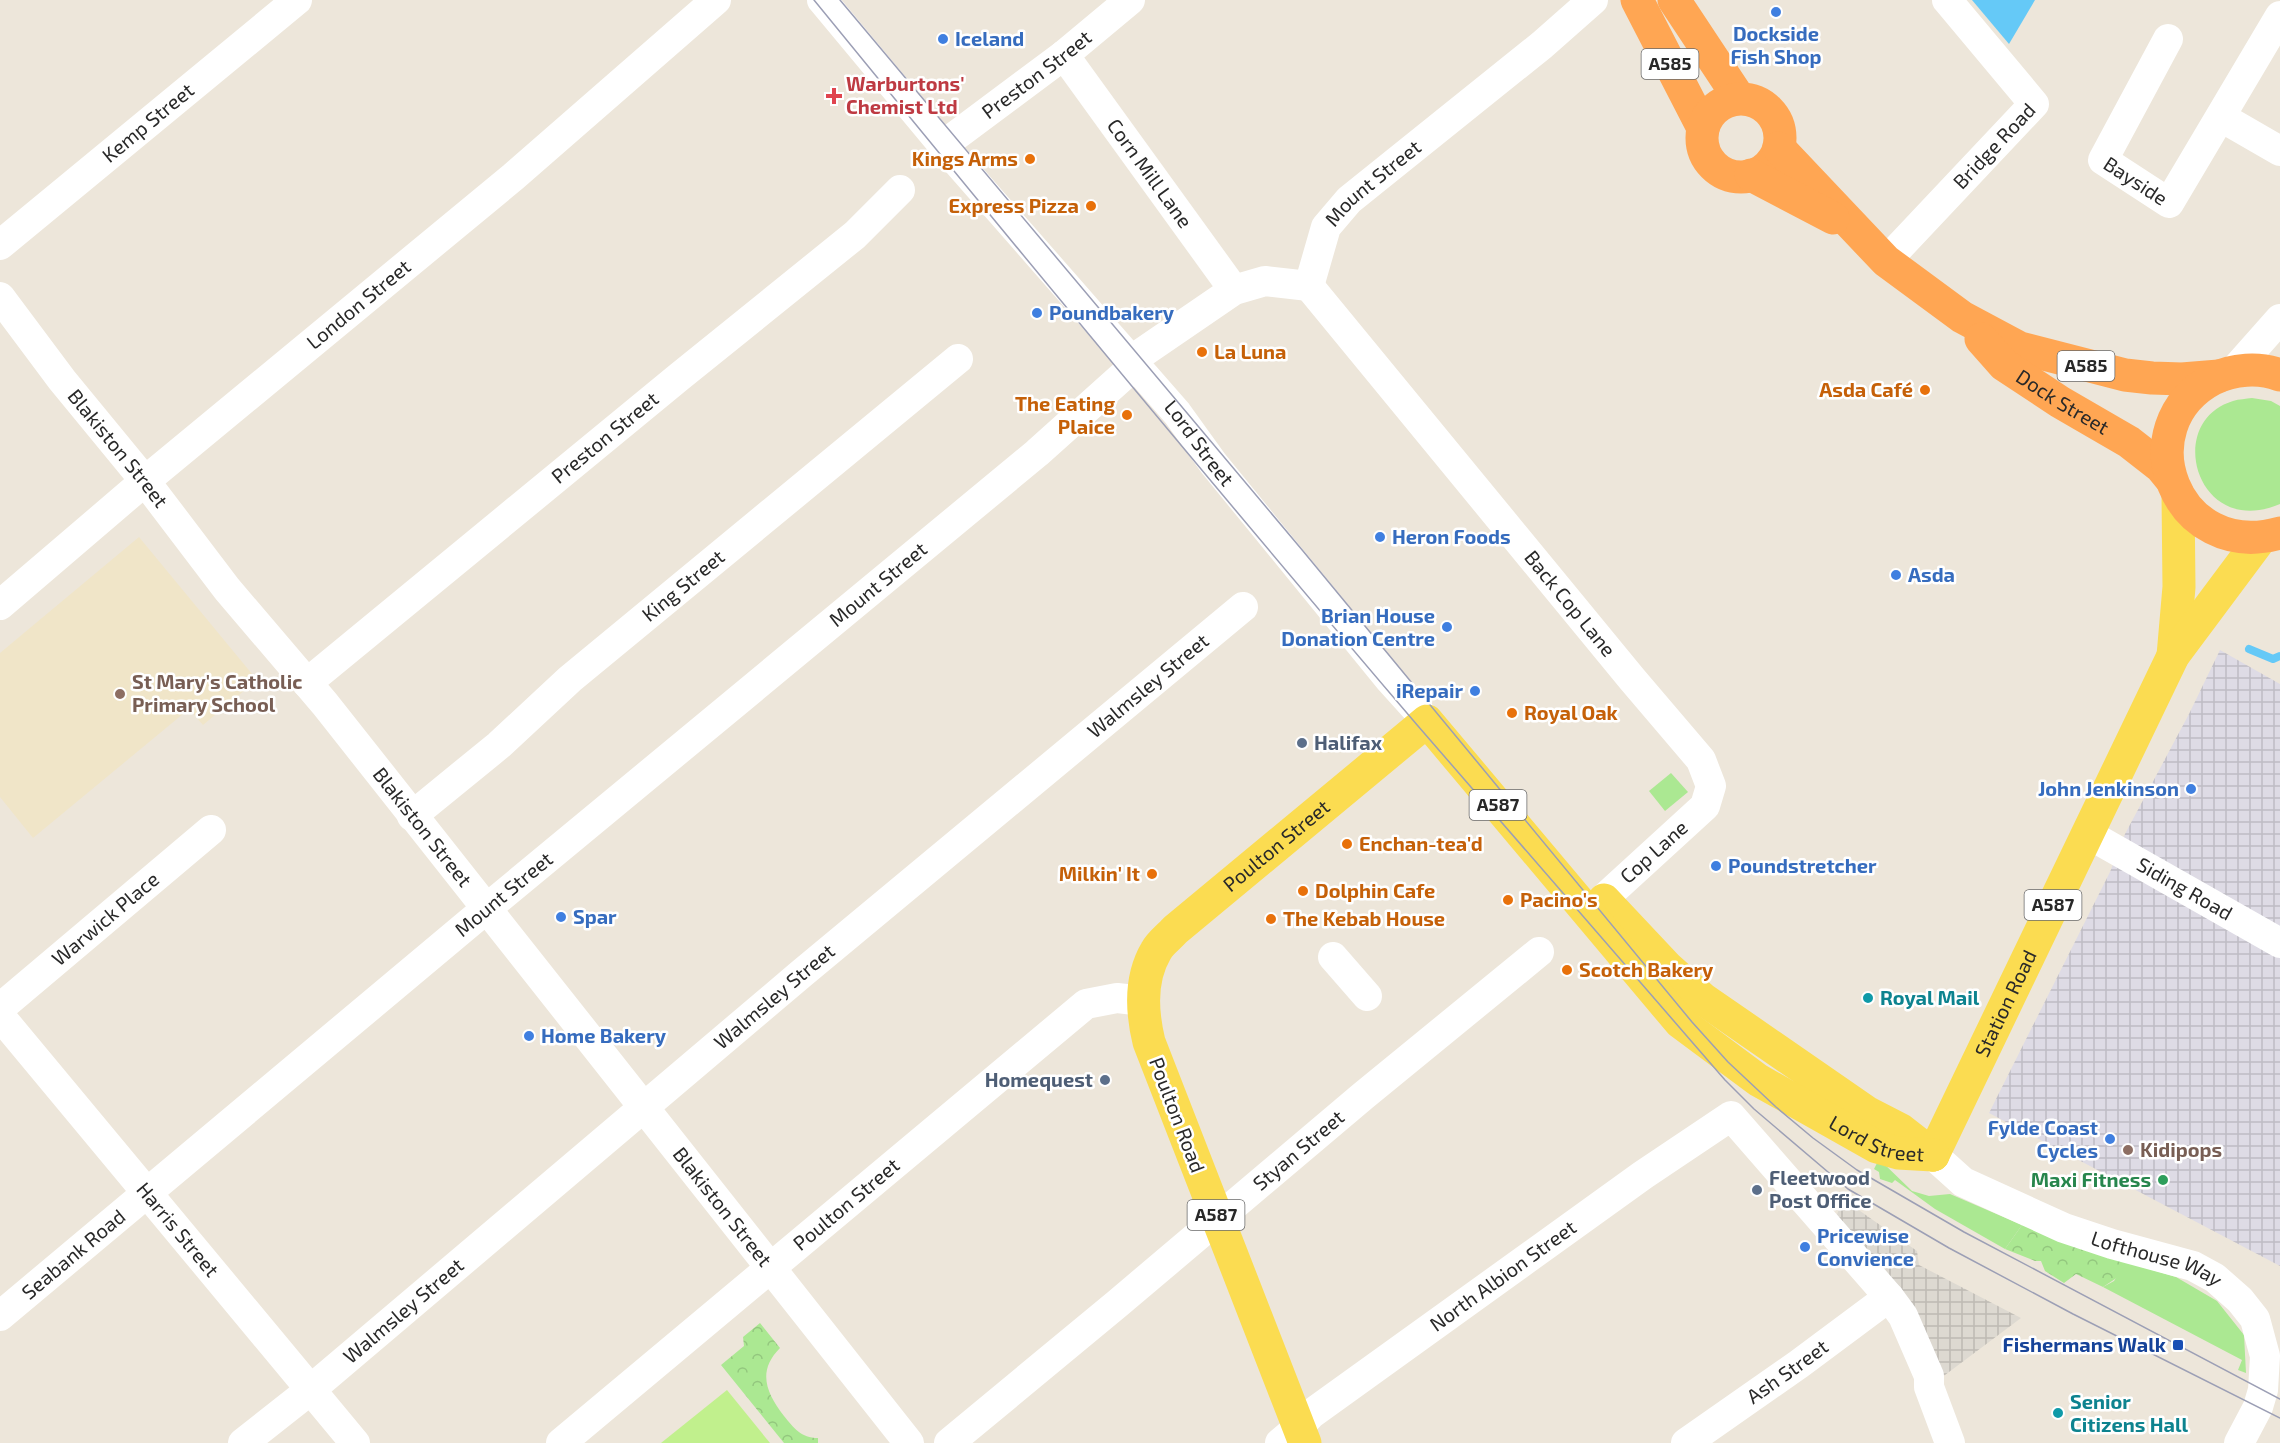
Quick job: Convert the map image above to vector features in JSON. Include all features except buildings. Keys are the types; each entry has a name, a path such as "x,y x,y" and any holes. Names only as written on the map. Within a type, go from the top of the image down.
{"highway":[{"name":"A585","path":"1636,0 1703,128"},
{"name":"A585","path":"1674,0 1739,98"},
{"path":"1739,98 1752,100 1771,112 1779,130 1779,148 1771,163 1762,171 1751,176 1732,176 1714,166 1703,149 1703,128 1708,116 1716,107 1739,98"},
{"name":"Dock Street","path":"1779,148 1886,261 1962,317 2020,348 2125,375 2182,379 2226,374"},
{"name":"Dock Street","path":"1751,176 1858,231"},
{"name":"Dock Street","path":"1962,317 2004,365 2060,402 2129,442 2161,467 2174,486"},
{"name":"A585","path":"2226,374 2254,370 2280,375"},
{"path":"2174,486 2167,459 2169,435 2179,410 2193,393 2226,374"},
{"name":"A585","path":"2174,486 2192,514 2211,528 2235,537 2275,535"}],"main road":[{"name":"Station Road","path":"2173,656 2179,587 2174,486"},
{"name":"Station Road","path":"1933,1155 2173,656 2275,535"},
{"name":"Lord Street","path":"1427,721 1586,900 1680,1022 1758,1080 1878,1147 1898,1153 1933,1155"},
{"name":"Poulton Street","path":"1144,992 1156,950 1175,930 1427,721"},
{"name":"Poulton Road","path":"1144,992 1145,1023 1149,1042 1218,1220 1295,1438"}],"street":[{"name":"Kemp Street","path":"0,245 297,0"},
{"name":"London Street","path":"0,605 145,481 513,177 716,0"},
{"name":"Lord Street","path":"822,0 946,149 1177,413 1213,463 1390,680 1427,721"},
{"name":"Preston Street","path":"946,149 954,136 1064,56 1130,0"},
{"name":"Mount Street","path":"146,1194 1037,453 1133,365 1139,355 1234,290 1265,281 1309,286 1326,226 1349,200 1542,45 1593,0"},
{"name":"Bridge Road","path":"1886,261 2034,104 1947,0"},
{"name":"Bayside","path":"2168,39 2103,160 2169,203 2280,16"},
{"name":"Corn Mill Lane","path":"1064,56 1234,290"},
{"path":"2221,117 2280,152"},
{"name":"Preston Street","path":"307,683 855,235 900,190"},
{"name":"Back Cop Lane","path":"1309,286 1701,760 1711,786"},
{"name":"Blakiston Street","path":"0,297 62,380 145,481 227,589 307,683 909,1443"},
{"path":"2226,374 2280,319"},
{"name":"King Street","path":"412,816 499,746 570,679 958,359"},
{"name":"Walmsley Street","path":"243,1443 309,1390 801,974 1243,607"},
{"name":"Cop Lane","path":"1586,900 1705,806 1711,786"},
{"name":"Warwick Place","path":"0,1008 212,830"},
{"name":"Siding Road","path":"2088,834 2280,943"},
{"name":"Styan Street","path":"949,1443 1539,952"},
{"path":"1333,957 1367,996"},
{"name":"Poulton Street","path":"561,1443 772,1269 1086,1004 1144,992"},
{"name":"Harris Street","path":"0,1016 355,1443"},
{"name":"North Albion Street","path":"1295,1438 1311,1414 1644,1175 1731,1116 1889,1296"},
{"name":"Lofthouse Way","path":"1933,1155 1963,1182 2064,1228 2193,1266 2215,1278 2240,1300 2268,1319 2265,1373 2258,1407 2242,1442"},
{"name":"Seabank Road","path":"0,1316 146,1194"},
{"path":"1889,1296 1903,1316 1929,1376 1929,1387 1950,1443"},
{"name":"Ash Street","path":"1686,1443 1889,1296"}],"shaded area":[{"name":"St Mary's Catholic Primary School","path":"139,537 257,680 203,725 189,709 33,838 0,797 0,653"},
{"path":"2220,650 2280,684 2280,1266 1989,1113 2110,872 2125,834 2189,714"},
{"path":"1843,1199 1917,1251 1919,1265 2021,1318 1929,1387 1929,1376 1836,1217"}],"green space":[{"path":"2252,398 2271,401 2280,406 2280,504 2251,511 2228,506 2210,493 2199,474 2195,452 2199,431 2212,413 2233,401"},
{"path":"1671,773 1688,792 1665,811 1649,791"},
{"path":"1879,1159 1912,1191 1929,1196 1950,1194 2022,1225 2005,1249 1935,1209 1895,1180 1892,1183 1880,1179 1879,1172 1874,1169"},
{"path":"2022,1225 2126,1262 2124,1273 2103,1287 2076,1274 2064,1283 2045,1271 2041,1261 2035,1261 2005,1249"},
{"path":"2126,1262 2176,1277 2217,1301 2244,1335 2246,1373 2238,1370 2242,1360 2103,1287 2114,1281"},
{"path":"760,1323 780,1348 768,1365 766,1374 773,1399 795,1428 802,1434 818,1438 818,1443 784,1443 721,1365 744,1346 743,1337"},
{"path":"727,1390 770,1443 661,1443"}],"water":[{"path":"1972,0 2035,0 2009,44"}],"waterway":[{"path":"2249,649 2273,659 2280,656"}],"tram line":[{"path":"814,0 1114,365 1456,771 1725,1080 1754,1109 1848,1189 1949,1248 2073,1314 2280,1418"},
{"path":"840,0 1303,551 1692,1022 1728,1062 1813,1138 1857,1170 1964,1232 2280,1399"}],"place":[{"name":"Dockside Fish Shop","path":"1776,12"},
{"name":"Iceland","path":"943,39"},
{"name":"Warburtons' Chemist Ltd","path":"834,96"},
{"name":"Kings Arms","path":"1030,159"},
{"name":"Express Pizza","path":"1091,206"},
{"name":"Poundbakery","path":"1037,313"},
{"name":"La Luna","path":"1202,352"},
{"name":"Asda Café","path":"1925,390"},
{"name":"The Eating Plaice","path":"1127,415"},
{"name":"Heron Foods","path":"1380,537"},
{"name":"Asda","path":"1896,575"},
{"name":"Brian House Donation Centre","path":"1447,627"},
{"name":"iRepair","path":"1475,691"},
{"name":"St Mary's Catholic Primary School","path":"120,694"},
{"name":"Royal Oak","path":"1512,713"},
{"name":"Halifax","path":"1302,743"},
{"name":"John Jenkinson","path":"2191,789"},
{"name":"Enchan-tea'd","path":"1347,844"},
{"name":"Poundstretcher","path":"1716,866"},
{"name":"Milkin' It","path":"1152,874"},
{"name":"Dolphin Cafe","path":"1303,891"},
{"name":"Pacino's","path":"1508,900"},
{"name":"Spar","path":"561,917"},
{"name":"The Kebab House","path":"1271,919"},
{"name":"Scotch Bakery","path":"1567,970"},
{"name":"Royal Mail","path":"1868,998"},
{"name":"Home Bakery","path":"529,1036"},
{"name":"Homequest","path":"1105,1080"},
{"name":"Fylde Coast Cycles","path":"2110,1139"},
{"name":"Kidipops","path":"2128,1150"},
{"name":"Maxi Fitness","path":"2163,1180"},
{"name":"Fleetwood Post Office","path":"1757,1190"},
{"name":"Pricewise Convience","path":"1805,1247"},
{"name":"Fishermans Walk","path":"2178,1345"},
{"name":"Senior Citizens Hall","path":"2058,1413"}]}
